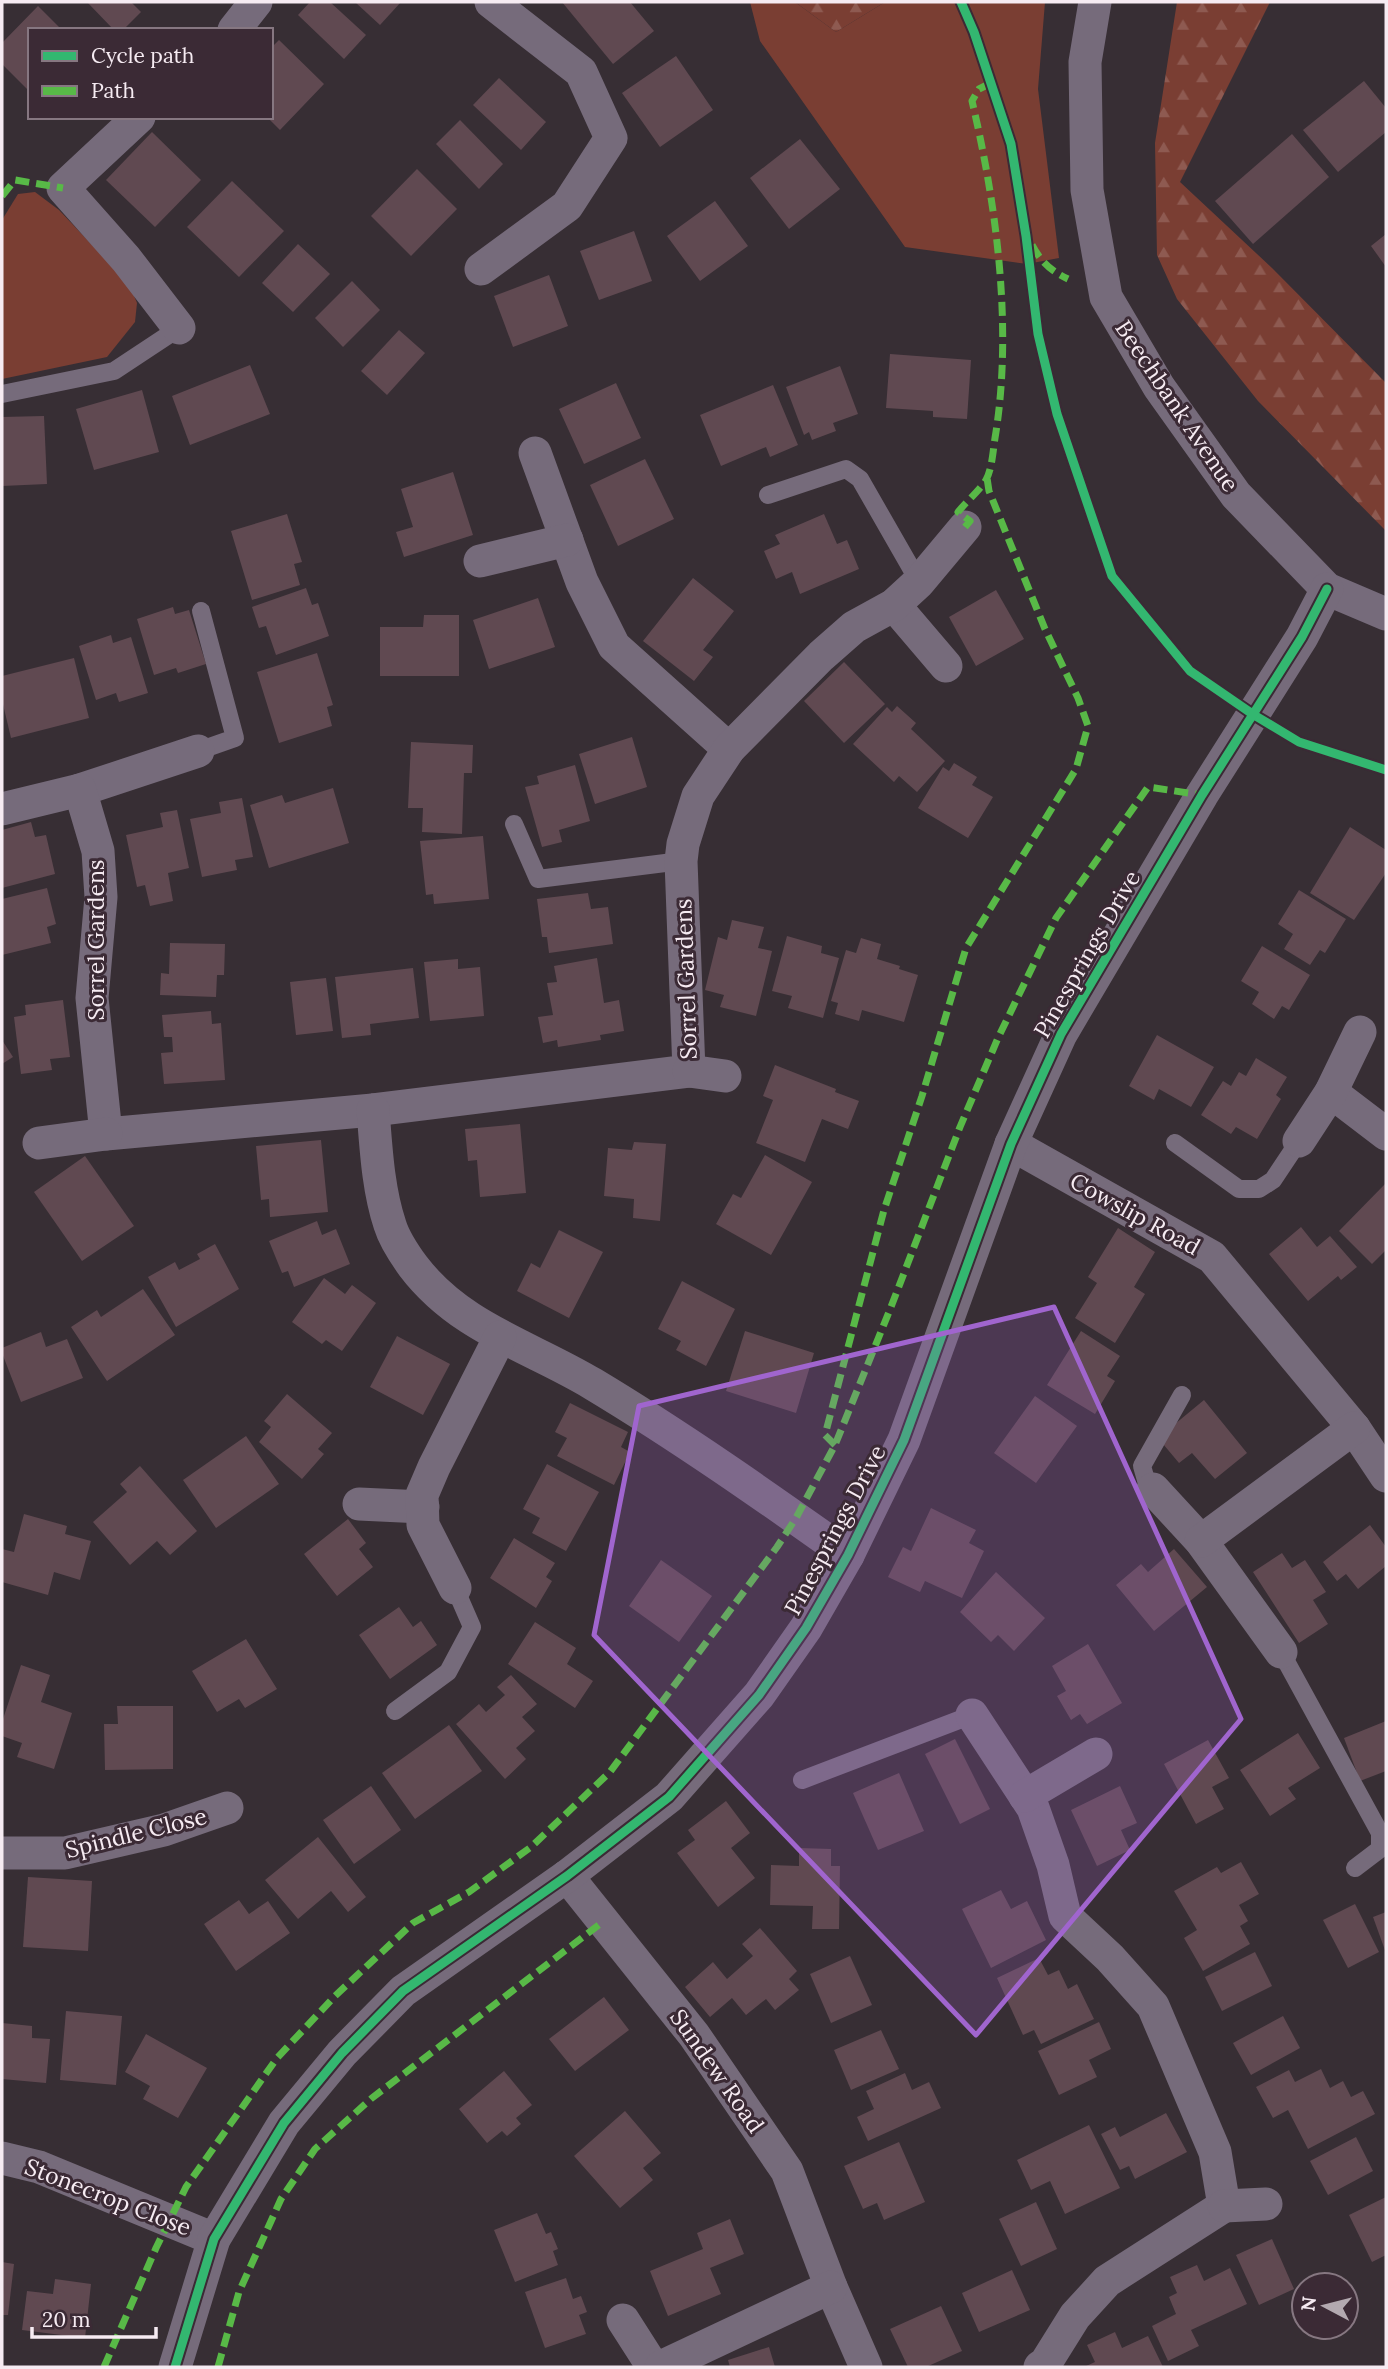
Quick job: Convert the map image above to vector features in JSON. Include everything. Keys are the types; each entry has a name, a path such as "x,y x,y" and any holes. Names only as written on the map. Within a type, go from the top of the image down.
{"street":[{"path":"236,28 256,2"},
{"path":"481,269 567,206 611,138 581,72 491,2"},
{"name":"Beechbank Avenue","path":"1095,2 1085,62 1087,190 1107,298 1159,387 1236,495 1327,589 1386,614"},
{"path":"137,119 63,188 126,259 179,328"},
{"path":"535,453 582,583 614,646 729,749"},
{"name":"Sorrel Gardens","path":"38,1143 106,1134 373,1110 689,1071 681,861 683,844 698,796 729,749 779,696 854,627 894,605 919,582 965,527"},
{"path":"480,561 567,540"},
{"name":"Pinesprings Drive","path":"175,2367 214,2239 284,2123 342,2053 403,1991 566,1876 669,1797 750,1705 806,1628 848,1555 904,1440 1011,1144 1061,1034 1218,770 1301,638 1327,589"},
{"path":"894,605 946,666"},
{"path":"2,808 80,790 198,751"},
{"name":"Sorrel Gardens","path":"80,790 97,851 101,897 92,998 106,1134"},
{"path":"1299,1141 1331,1092 1360,1032"},
{"path":"689,1071 725,1076"},
{"path":"1331,1092 1386,1134"},
{"path":"373,1110 377,1162 390,1226 413,1266 446,1303 500,1337 590,1382 675,1435 848,1555"},
{"name":"Cowslip Road","path":"1011,1144 1212,1257 1354,1428 1386,1476"},
{"path":"455,1588 423,1525 422,1495 500,1337"},
{"path":"1201,1541 1354,1428"},
{"path":"1153,1489 1201,1541 1281,1652"},
{"path":"359,1504 423,1507"},
{"path":"972,1715 1033,1808 1053,1865 1065,1916 1110,1958 1153,2006 1215,2152 1224,2206"},
{"path":"1025,1796 1096,1754"},
{"name":"Spindle Close","path":"2,1853 65,1853 164,1830 227,1808"},
{"name":"Sundew Road","path":"566,1876 694,2035 787,2171 831,2287 866,2367"},
{"name":"Stonecrop Close","path":"2,2158 39,2167 214,2239"},
{"path":"1041,2367 1075,2316 1107,2281 1224,2206 1266,2204"},
{"path":"662,2367 831,2287"},
{"path":"623,2320 653,2367"}],"lane":[{"path":"2,394 114,371 179,328"},
{"path":"768,495 846,470 860,479 919,582"},
{"path":"198,751 235,738 201,611"},
{"path":"514,824 538,879 681,861"},
{"path":"1175,1143 1240,1189 1259,1189 1273,1180 1299,1141"},
{"path":"1153,1489 1146,1480 1142,1466 1182,1395"},
{"path":"395,1711 448,1672 472,1627 455,1588"},
{"path":"1281,1652 1380,1833 1380,1849 1355,1868"},
{"path":"803,1780 972,1715"}],"highlighted area":[{"path":"1054,1307 1241,1719 976,2035 594,1635 639,1406"}],"green space":[{"path":"750,2 795,2 836,32 885,2 1045,2 1038,89 1059,258 1027,264 905,247 760,41"},
{"path":"795,2 885,2 836,32"},
{"path":"1177,2 1270,2 1180,182 1272,268 1386,383 1386,531 1258,401 1177,299 1157,255 1155,143"},
{"path":"35,192 59,210 129,284 137,303 135,322 107,357 2,379 2,220 18,194"}],"building":[{"path":"87,2 131,2 141,12 125,28 112,28"},
{"path":"310,2 330,2 366,35 344,59 298,15"},
{"path":"355,2 401,2 380,25"},
{"path":"562,2 630,2 654,31 613,64"},
{"path":"38,6 60,28 28,28 28,90 2,64 2,43"},
{"path":"279,40 324,84 280,130 269,119 273,119 273,46"},
{"path":"676,56 713,110 660,147 622,93"},
{"path":"499,78 546,122 521,150 473,105"},
{"path":"1364,81 1386,108 1386,132 1338,172 1303,130"},
{"path":"460,120 503,164 479,189 436,144"},
{"path":"152,132 201,180 155,227 106,180"},
{"path":"1292,134 1329,177 1253,244 1215,201"},
{"path":"800,139 840,189 789,229 750,178"},
{"path":"417,169 457,209 411,256 371,216"},
{"path":"232,181 284,231 239,277 187,227"},
{"path":"715,201 748,246 700,281 667,236"},
{"path":"634,231 652,281 599,300 580,251"},
{"path":"1386,234 1386,267 1371,246"},
{"path":"298,244 330,274 293,312 262,283"},
{"path":"549,275 568,326 513,347 494,296"},
{"path":"352,281 380,310 343,347 315,318"},
{"path":"399,330 425,353 387,395 361,371"},
{"path":"890,354 971,360 967,419 933,417 933,411 886,408"},
{"path":"250,365 270,414 190,445 172,396"},
{"path":"840,366 858,414 833,423 836,431 812,440 809,432 804,435 786,387"},
{"path":"616,383 641,438 584,464 559,409"},
{"path":"773,385 798,445 770,457 766,447 721,466 700,415"},
{"path":"142,390 159,452 94,470 76,409"},
{"path":"44,416 47,484 2,486 2,417"},
{"path":"645,459 674,519 618,546 590,485"},
{"path":"453,472 473,535 404,557 396,532 413,527 401,489"},
{"path":"287,514 302,562 294,564 300,585 252,600 231,531"},
{"path":"824,514 837,544 847,540 859,569 800,594 792,572 776,579 764,551 780,544 775,535"},
{"path":"693,578 734,611 703,650 713,657 694,681 643,641"},
{"path":"306,588 312,605 318,603 329,636 276,655 266,626 259,628 252,607"},
{"path":"996,590 1024,639 976,666 949,617"},
{"path":"538,598 555,647 489,669 473,620"},
{"path":"173,607 175,614 189,610 206,664 178,673 176,668 154,675 137,619"},
{"path":"424,615 459,615 459,676 380,676 380,627 423,627"},
{"path":"111,635 113,643 131,637 148,693 119,702 116,693 96,700 79,646"},
{"path":"317,653 333,705 327,707 332,726 279,743 257,672"},
{"path":"74,658 89,718 11,738 2,700 2,676"},
{"path":"844,662 885,704 844,743 804,701"},
{"path":"897,706 916,723 911,729 945,761 917,792 899,776 894,782 853,744 887,707 892,712"},
{"path":"632,737 647,787 595,804 579,754"},
{"path":"411,742 473,745 472,773 464,773 462,834 422,832 423,808 408,808"},
{"path":"954,763 977,777 972,785 993,797 968,838 918,808 943,767 949,771"},
{"path":"575,765 590,821 559,830 562,842 542,847 525,787 539,784 537,776"},
{"path":"333,788 349,843 269,868 250,805 282,795 285,803"},
{"path":"242,798 253,857 235,860 237,870 202,877 190,819 221,813 219,802"},
{"path":"177,810 189,868 168,873 173,901 150,906 145,885 137,887 126,835 163,827 160,813"},
{"path":"31,822 35,837 46,835 55,874 2,888 2,830"},
{"path":"1350,827 1386,850 1386,873 1354,920 1310,893"},
{"path":"483,836 489,899 434,904 433,894 426,895 420,841"},
{"path":"47,888 56,924 47,927 51,943 2,955 2,899"},
{"path":"1299,890 1346,919 1325,953 1320,950 1310,965 1284,949 1293,934 1278,924"},
{"path":"588,893 591,909 608,907 613,944 549,953 547,937 542,937 537,899"},
{"path":"732,920 764,927 758,948 772,951 756,1016 720,1007 724,995 705,990 718,937 727,940"},
{"path":"787,936 822,946 821,953 839,958 823,1018 788,1008 792,996 772,991"},
{"path":"861,938 881,944 877,959 918,975 904,1022 862,1010 859,1021 835,1014 838,1003 831,1001 846,950 856,953"},
{"path":"170,943 225,944 224,975 217,975 216,997 160,995 161,973 169,974"},
{"path":"1262,946 1310,975 1289,1010 1282,1006 1274,1019 1252,1004 1259,992 1241,981"},
{"path":"597,958 604,1003 619,1000 624,1031 600,1035 601,1040 558,1047 557,1040 543,1043 538,1017 553,1015 547,983 557,982 554,966"},
{"path":"458,959 458,969 480,967 484,1016 430,1021 424,962"},
{"path":"413,968 419,1018 370,1024 371,1035 342,1038 335,977"},
{"path":"326,978 333,1031 296,1035 290,982"},
{"path":"63,1000 70,1057 50,1059 52,1070 21,1074 14,1017 26,1015 25,1005"},
{"path":"211,1011 212,1024 221,1023 225,1080 164,1084 161,1053 173,1052 172,1037 164,1037 162,1015"},
{"path":"1157,1035 1214,1067 1191,1107 1159,1089 1154,1100 1129,1086"},
{"path":"2,1040 13,1057 2,1064"},
{"path":"1256,1058 1287,1077 1276,1095 1281,1099 1257,1139 1236,1127 1231,1134 1201,1115 1223,1081 1231,1086 1239,1072 1246,1076"},
{"path":"775,1065 859,1101 848,1129 822,1119 805,1162 756,1143 773,1100 763,1096"},
{"path":"520,1124 526,1193 480,1197 477,1160 468,1161 465,1129"},
{"path":"321,1140 328,1212 270,1217 269,1199 261,1200 256,1146"},
{"path":"634,1142 666,1144 660,1221 633,1218 634,1199 604,1196 608,1148 632,1150"},
{"path":"765,1155 812,1182 771,1255 716,1224 733,1194 741,1198"},
{"path":"85,1156 134,1226 82,1261 34,1192"},
{"path":"1386,1183 1386,1250 1372,1264 1339,1231"},
{"path":"317,1221 322,1235 336,1229 350,1264 294,1287 288,1271 282,1273 269,1241"},
{"path":"1301,1227 1317,1247 1330,1236 1357,1267 1341,1280 1338,1276 1308,1301 1269,1254"},
{"path":"1118,1228 1155,1252 1134,1287 1145,1294 1115,1343 1075,1318 1097,1283 1088,1277"},
{"path":"559,1230 603,1252 569,1318 517,1291 531,1263 540,1268"},
{"path":"215,1244 239,1289 176,1327 148,1277 175,1262 179,1270 200,1259 197,1254"},
{"path":"324,1278 345,1294 352,1285 376,1303 342,1351 326,1340 322,1344 292,1322"},
{"path":"682,1281 735,1309 706,1366 676,1350 681,1341 658,1329"},
{"path":"143,1289 175,1335 107,1381 71,1327 97,1310 101,1317"},
{"path":"745,1331 814,1353 796,1413 726,1391"},
{"path":"1081,1331 1120,1356 1107,1376 1115,1381 1095,1414 1047,1385"},
{"path":"41,1332 46,1347 67,1339 83,1378 21,1402 2,1348"},
{"path":"397,1336 450,1364 423,1415 370,1387"},
{"path":"287,1394 332,1433 318,1449 324,1454 302,1479 259,1442 271,1427 264,1421"},
{"path":"1035,1396 1077,1426 1036,1483 994,1453"},
{"path":"1204,1400 1247,1453 1215,1479 1192,1453 1179,1463 1158,1438"},
{"path":"570,1403 628,1432 621,1447 630,1452 614,1485 557,1456 567,1438 555,1432"},
{"path":"246,1436 279,1484 216,1528 183,1480"},
{"path":"547,1464 599,1492 566,1551 532,1533 540,1518 523,1509"},
{"path":"140,1466 197,1531 170,1555 157,1541 130,1565 93,1522 127,1492 120,1484"},
{"path":"931,1508 976,1530 969,1543 984,1551 962,1598 925,1581 920,1592 888,1577 903,1547 911,1551"},
{"path":"24,1514 67,1526 65,1534 91,1541 80,1580 54,1572 48,1595 2,1582 2,1549 14,1552"},
{"path":"348,1519 366,1543 359,1549 373,1567 337,1596 304,1554"},
{"path":"1370,1525 1386,1547 1386,1566 1358,1589 1346,1574 1337,1581 1323,1562"},
{"path":"514,1538 555,1563 546,1577 552,1581 536,1608 490,1578"},
{"path":"1174,1549 1207,1587 1154,1631 1116,1585 1141,1564 1148,1572"},
{"path":"1282,1553 1292,1568 1305,1560 1326,1592 1313,1600 1328,1624 1299,1643 1253,1572"},
{"path":"661,1560 712,1596 679,1642 629,1606"},
{"path":"996,1572 1045,1618 1014,1651 998,1635 991,1642 960,1612"},
{"path":"399,1607 413,1627 421,1621 437,1645 390,1679 359,1635"},
{"path":"535,1622 576,1648 567,1664 593,1681 575,1708 508,1664"},
{"path":"246,1639 277,1689 245,1708 239,1699 217,1712 192,1671"},
{"path":"1088,1644 1122,1703 1087,1724 1080,1714 1071,1720 1057,1696 1066,1691 1052,1666"},
{"path":"21,1665 50,1675 41,1702 72,1713 54,1769 17,1757 22,1743 2,1736 2,1722"},
{"path":"511,1675 537,1704 522,1717 535,1731 516,1748 526,1759 505,1779 456,1724 479,1704 486,1712 505,1695 497,1687"},
{"path":"117,1706 173,1706 173,1769 105,1770 104,1724 118,1724"},
{"path":"1386,1721 1386,1771 1360,1781 1344,1738"},
{"path":"449,1725 482,1771 415,1819 382,1773"},
{"path":"1298,1733 1320,1768 1288,1788 1296,1799 1270,1816 1240,1770"},
{"path":"955,1739 990,1809 960,1824 925,1754"},
{"path":"1208,1740 1229,1778 1212,1787 1224,1809 1196,1824 1164,1764"},
{"path":"899,1773 924,1831 878,1850 853,1793"},
{"path":"371,1786 401,1830 354,1864 323,1820"},
{"path":"1120,1786 1137,1823 1121,1830 1130,1850 1097,1866 1071,1810"},
{"path":"726,1801 750,1833 731,1848 755,1878 718,1907 677,1853 695,1840 688,1830"},
{"path":"318,1837 366,1897 348,1912 331,1891 298,1919 265,1880"},
{"path":"799,1848 831,1849 831,1866 840,1866 839,1929 812,1929 813,1906 770,1905 771,1865 799,1866"},
{"path":"1241,1862 1259,1894 1239,1905 1248,1921 1240,1926 1250,1944 1203,1971 1184,1938 1197,1930 1174,1891 1217,1867 1221,1873"},
{"path":"28,1877 92,1881 88,1951 23,1947"},
{"path":"1001,1890 1011,1909 1027,1901 1046,1940 991,1968 962,1909"},
{"path":"239,1900 249,1914 268,1901 290,1933 236,1971 204,1924"},
{"path":"1355,1904 1379,1952 1348,1968 1323,1920"},
{"path":"1386,1912 1386,1953 1373,1917"},
{"path":"760,1928 797,1971 789,1979 799,1990 775,2010 766,1999 746,2015 732,1998 710,2017 685,1987 713,1962 727,1979 753,1956 742,1944"},
{"path":"1255,1952 1272,1986 1222,2011 1205,1977"},
{"path":"850,1956 872,2005 831,2023 810,1974"},
{"path":"1039,1958 1048,1975 1059,1970 1068,1989 1077,1984 1094,2019 1041,2044 1034,2030 1023,2035 997,1978"},
{"path":"604,1997 629,2030 575,2071 549,2039"},
{"path":"66,2011 122,2016 116,2085 60,2080"},
{"path":"1283,2016 1300,2048 1251,2075 1233,2043"},
{"path":"1099,2022 1111,2049 1089,2060 1097,2077 1059,2095 1038,2051"},
{"path":"2,2023 32,2026 32,2038 50,2039 46,2083 2,2079"},
{"path":"881,2030 899,2069 851,2090 834,2050"},
{"path":"146,2034 207,2068 178,2118 143,2099 150,2086 125,2072"},
{"path":"1321,2069 1330,2088 1343,2081 1351,2097 1363,2091 1375,2114 1308,2149 1288,2110 1273,2118 1256,2087 1289,2070 1295,2082"},
{"path":"504,2071 532,2105 516,2118 521,2124 507,2136 502,2131 487,2143 459,2109"},
{"path":"905,2073 912,2090 929,2082 941,2108 868,2141 857,2117 874,2109 866,2091"},
{"path":"625,2111 661,2153 643,2168 653,2180 620,2208 574,2156"},
{"path":"1166,2113 1187,2152 1135,2179 1129,2166 1120,2170 1101,2134 1115,2127 1120,2137"},
{"path":"1089,2125 1120,2188 1065,2214 1050,2181 1031,2190 1017,2160"},
{"path":"1356,2137 1373,2171 1328,2195 1310,2161"},
{"path":"899,2142 925,2202 884,2220 877,2203 863,2209 844,2166"},
{"path":"1386,2197 1386,2255 1372,2262 1349,2215"},
{"path":"1036,2202 1057,2249 1021,2266 999,2219"},
{"path":"537,2213 546,2234 551,2232 558,2249 553,2251 558,2265 515,2282 494,2230"},
{"path":"730,2219 744,2254 710,2268 721,2294 668,2316 650,2271 703,2249 697,2233"},
{"path":"1272,2239 1290,2280 1290,2291 1259,2305 1236,2255"},
{"path":"2,2262 14,2264 8,2315 2,2315"},
{"path":"1197,2265 1204,2281 1230,2268 1247,2304 1191,2330 1199,2346 1168,2361 1152,2326 1176,2314 1169,2297 1177,2293 1170,2277"},
{"path":"1012,2270 1030,2310 979,2332 962,2293"},
{"path":"566,2278 573,2299 581,2296 587,2312 579,2315 586,2334 545,2348 525,2292"},
{"path":"55,2279 91,2284 85,2338 22,2330 27,2291 53,2294"},
{"path":"941,2306 962,2351 926,2367 908,2367 890,2329"},
{"path":"1115,2332 1122,2348 1148,2336 1163,2367 1084,2367 1095,2362 1087,2345"},
{"path":"769,2347 775,2367 730,2367 728,2360"}],"marked path":[{"path":"965,527 970,521 958,512 986,480 992,460 1003,355 1000,269 995,226 972,101 979,89 991,83"},
{"path":"2,196 15,180 63,188"},
{"path":"1032,245 1047,265 1068,279"},
{"path":"835,1445 825,1435 884,1210 922,1096 966,948 1076,769 1088,726 1078,698 1045,629 989,491 987,478"},
{"path":"104,2367 186,2187 277,2058 335,1996 413,1923 469,1892 531,1847 610,1772 777,1547 796,1518 835,1445 960,1127 998,1038 1056,918 1148,787 1202,795"},
{"path":"218,2367 239,2292 281,2199 315,2149 372,2098 604,1921"}],"cycle path":[{"path":"961,2 974,32 1011,144 1038,334 1057,414 1112,576 1190,671 1299,742 1386,770"},
{"path":"175,2367 214,2239 284,2123 342,2053 403,1991 567,1876 669,1797 759,1695 806,1628 848,1555 904,1440 1011,1144 1061,1034 1202,795 1302,637 1327,589"}]}
